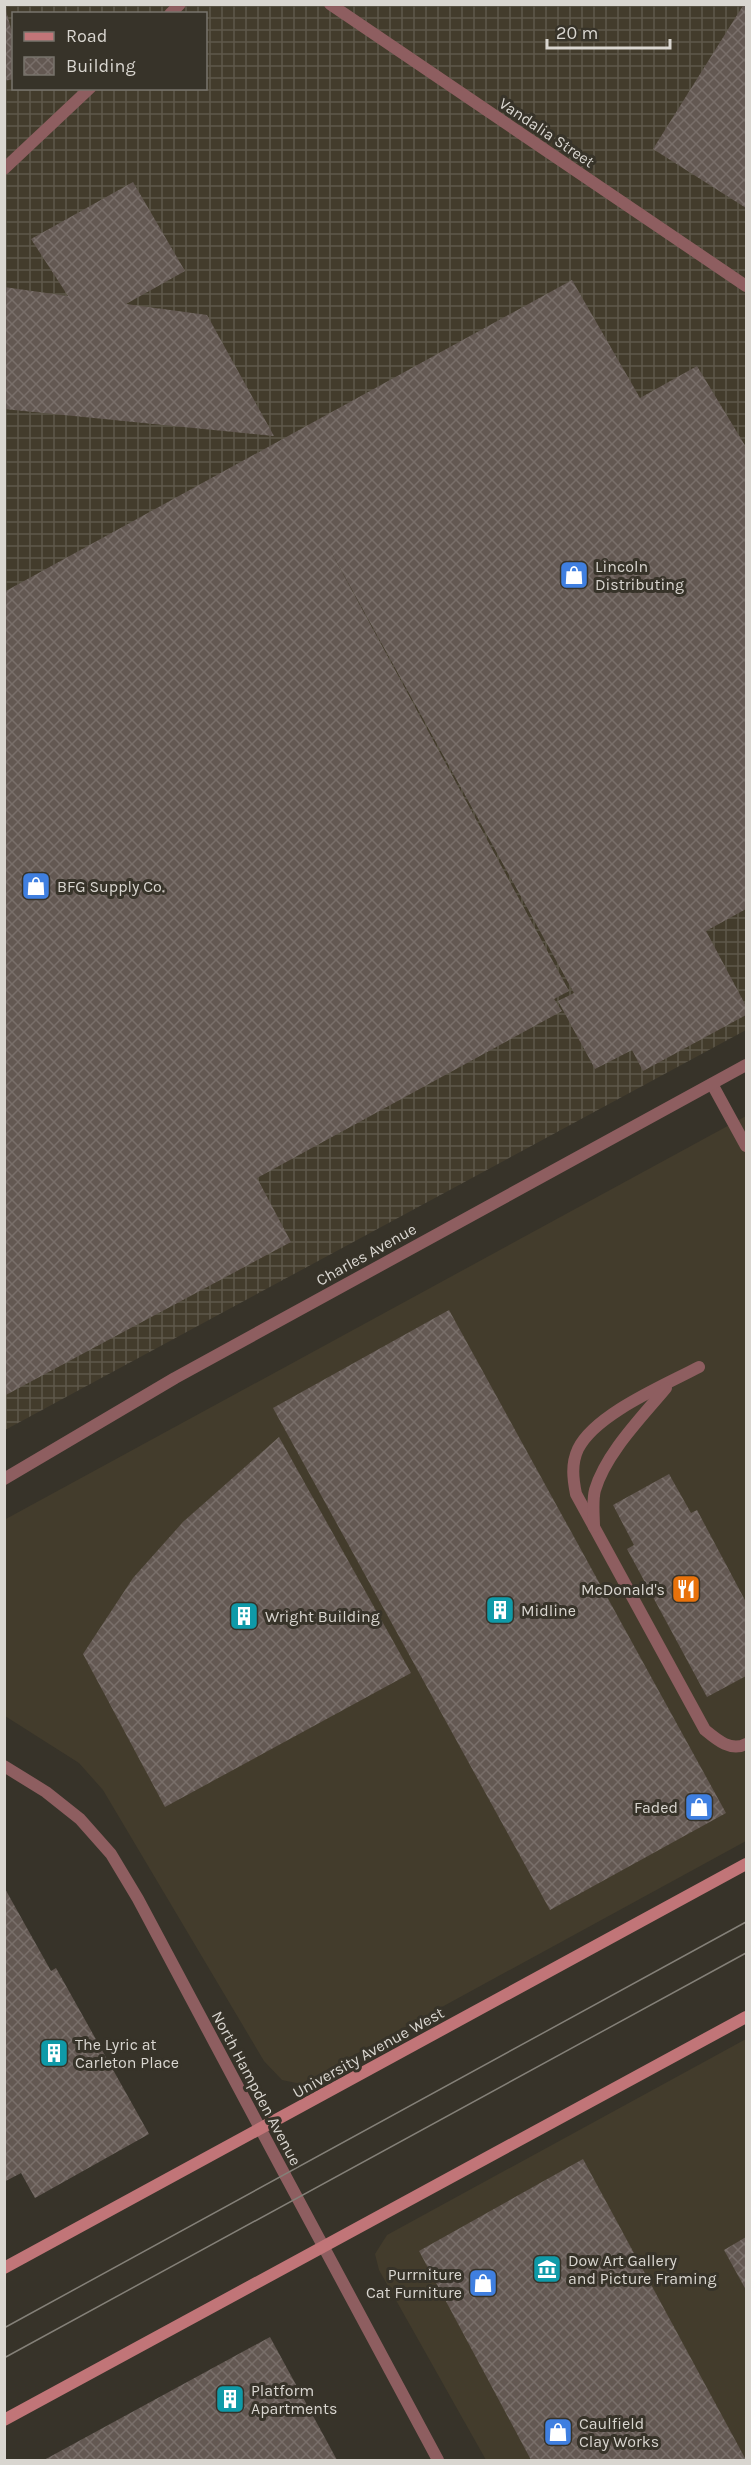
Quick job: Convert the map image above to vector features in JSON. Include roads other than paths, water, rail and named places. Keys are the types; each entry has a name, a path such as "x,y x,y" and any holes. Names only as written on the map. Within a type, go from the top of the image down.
{"main road":[{"name":"University Avenue West","path":"4,2268 747,1864"},
{"path":"4,2420 747,2017"}],"street":[{"name":"Vandalia Street","path":"330,4 747,286"},
{"path":"4,169 88,90"},
{"name":"Charles Avenue","path":"4,1479 175,1378 747,1065"},
{"path":"712,1084 747,1146"},
{"path":"699,1366 609,1416 590,1432 577,1450 572,1474 576,1494 705,1730 722,1744 741,1746 747,1743"},
{"path":"594,1527 595,1491 605,1469 629,1432 671,1382"},
{"name":"North Hampden Avenue","path":"4,1766 46,1792 80,1819 111,1854 138,1899 438,2460"}],"tram line":[{"path":"4,2328 746,1922"},
{"path":"4,2358 746,1953"}],"place":[{"name":"Lincoln Distributing","path":"574,575"},
{"name":"BFG Supply Co.","path":"36,886"},
{"name":"McDonald's","path":"686,1589"},
{"name":"Midline","path":"500,1610"},
{"name":"Wright Building","path":"244,1616"},
{"name":"Faded","path":"699,1807"},
{"name":"The Lyric at Carleton Place","path":"54,2053"},
{"name":"Dow Art Gallery and Picture Framing","path":"547,2269"},
{"name":"Purrniture Cat Furniture","path":"483,2283"},
{"name":"Platform Apartments","path":"230,2399"},
{"name":"Caulfield Clay Works","path":"558,2432"}]}
